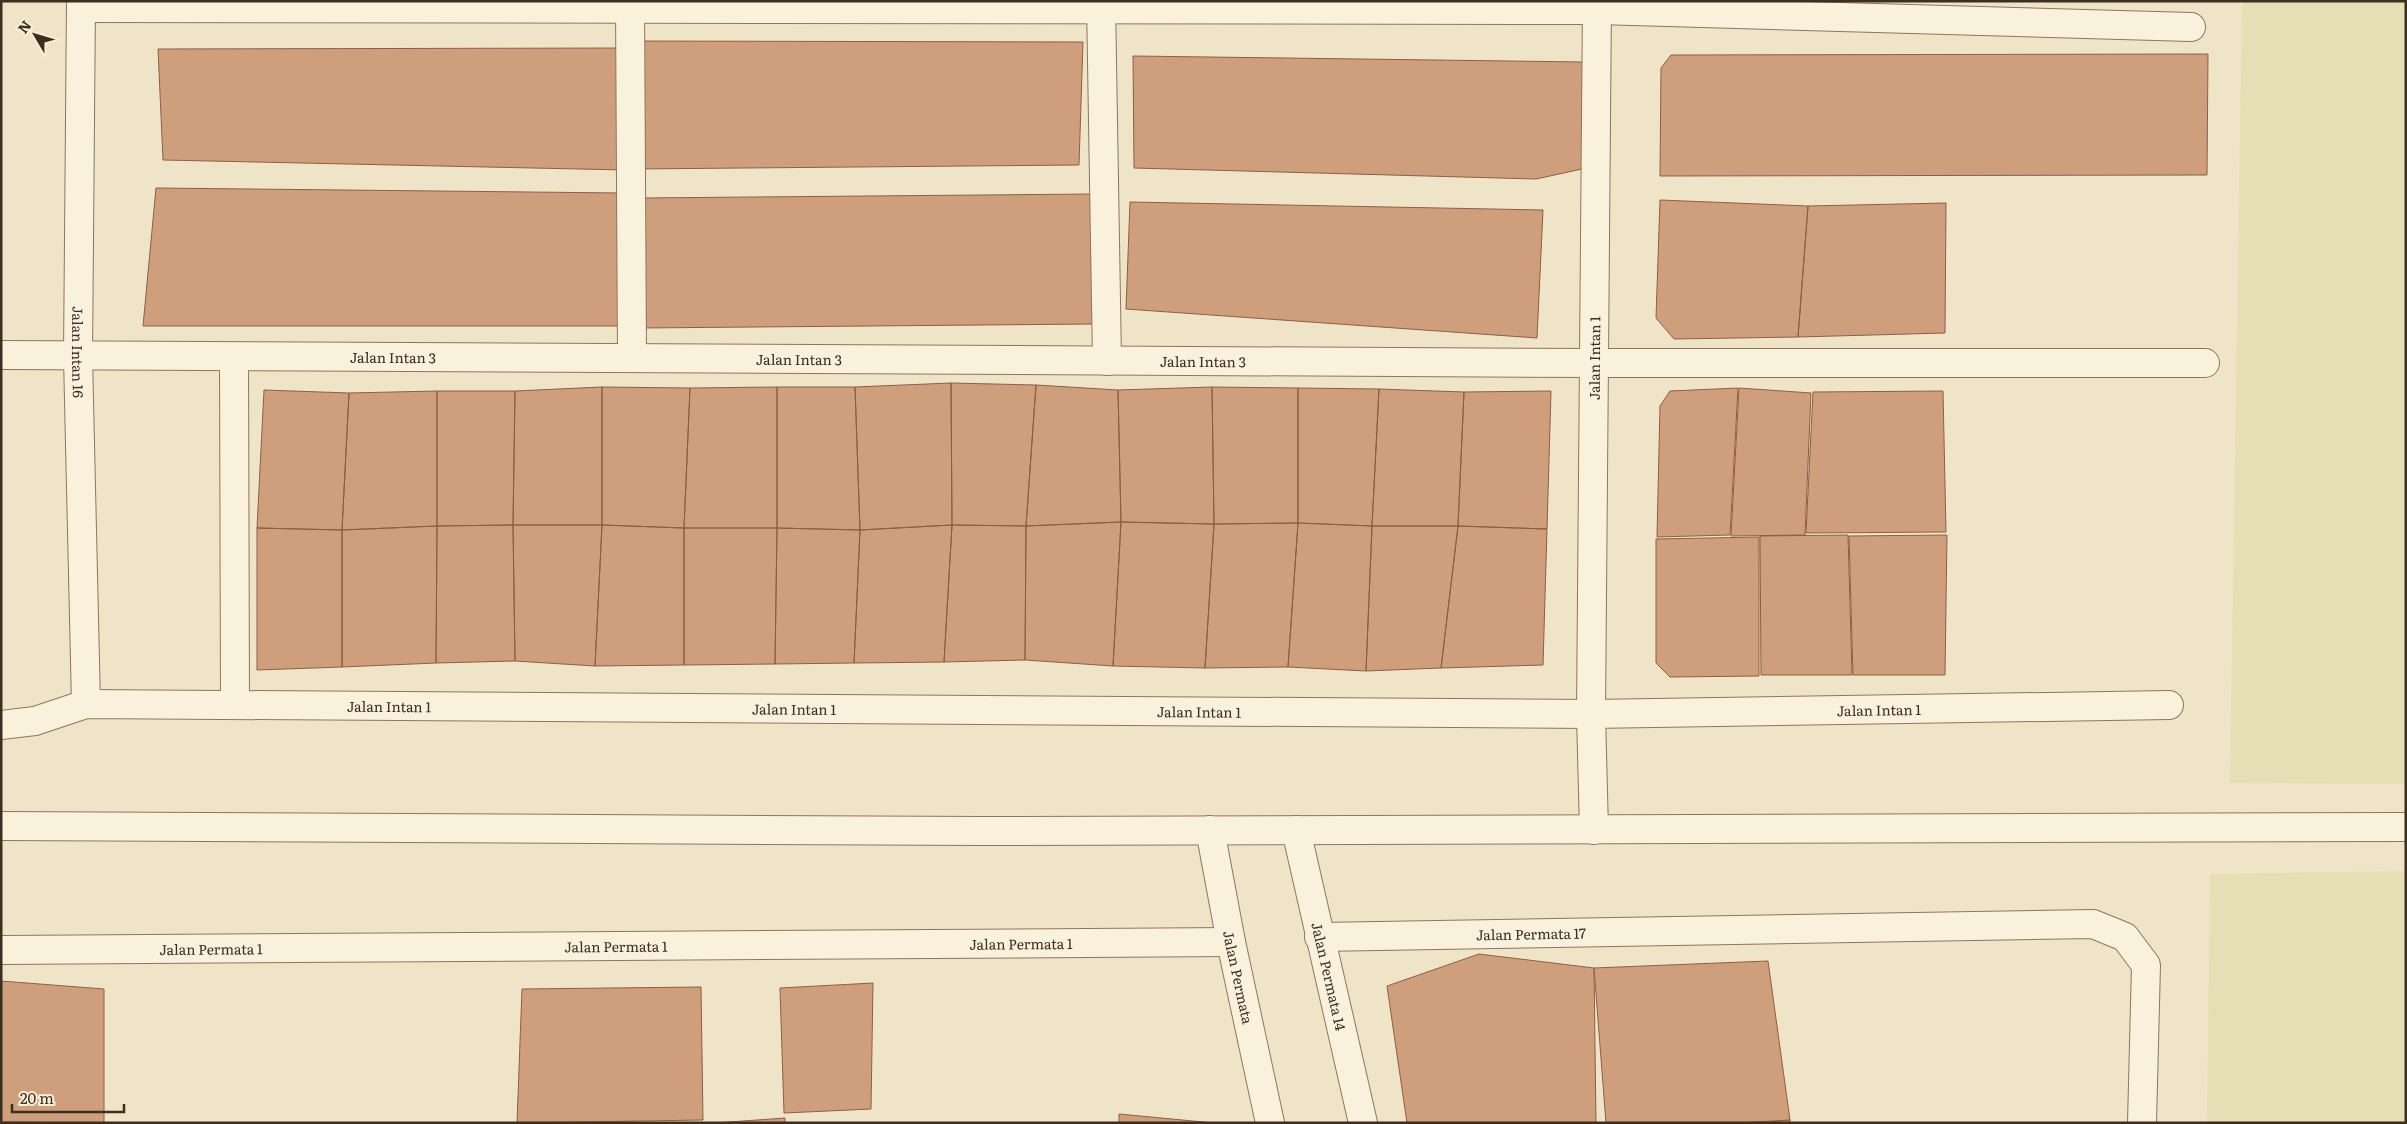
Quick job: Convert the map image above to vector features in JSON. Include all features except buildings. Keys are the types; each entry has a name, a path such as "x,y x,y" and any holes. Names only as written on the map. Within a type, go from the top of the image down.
{"street":[{"path":"81,5 1597,6 2191,27"},
{"name":"Jalan Intan 16","path":"81,5 78,357 86,704"},
{"path":"630,5 632,358"},
{"path":"1102,5 1107,360"},
{"name":"Jalan Intan 1","path":"1594,830 1590,714 1595,363 1597,6"},
{"name":"Jalan Intan 3","path":"1,355 78,357 1595,363 2204,363"},
{"path":"234,357 235,705"},
{"name":"Jalan Intan 1","path":"1,726 35,721 86,704 1590,714 2169,705"},
{"path":"1,826 1210,830 2406,828"},
{"name":"Jalan Permata","path":"1210,830 1231,942 1270,1123"},
{"name":"Jalan Permata 14","path":"1296,830 1363,1123"},
{"name":"Jalan Permata 17","path":"1319,937 2093,924 2125,937 2146,965 2142,1123"},
{"name":"Jalan Permata 1","path":"1,950 1231,942"}],"shaded area":[{"path":"2242,1 2406,1 2406,784 2230,783"},
{"path":"2406,871 2406,1123 2207,1123 2210,874"}]}
